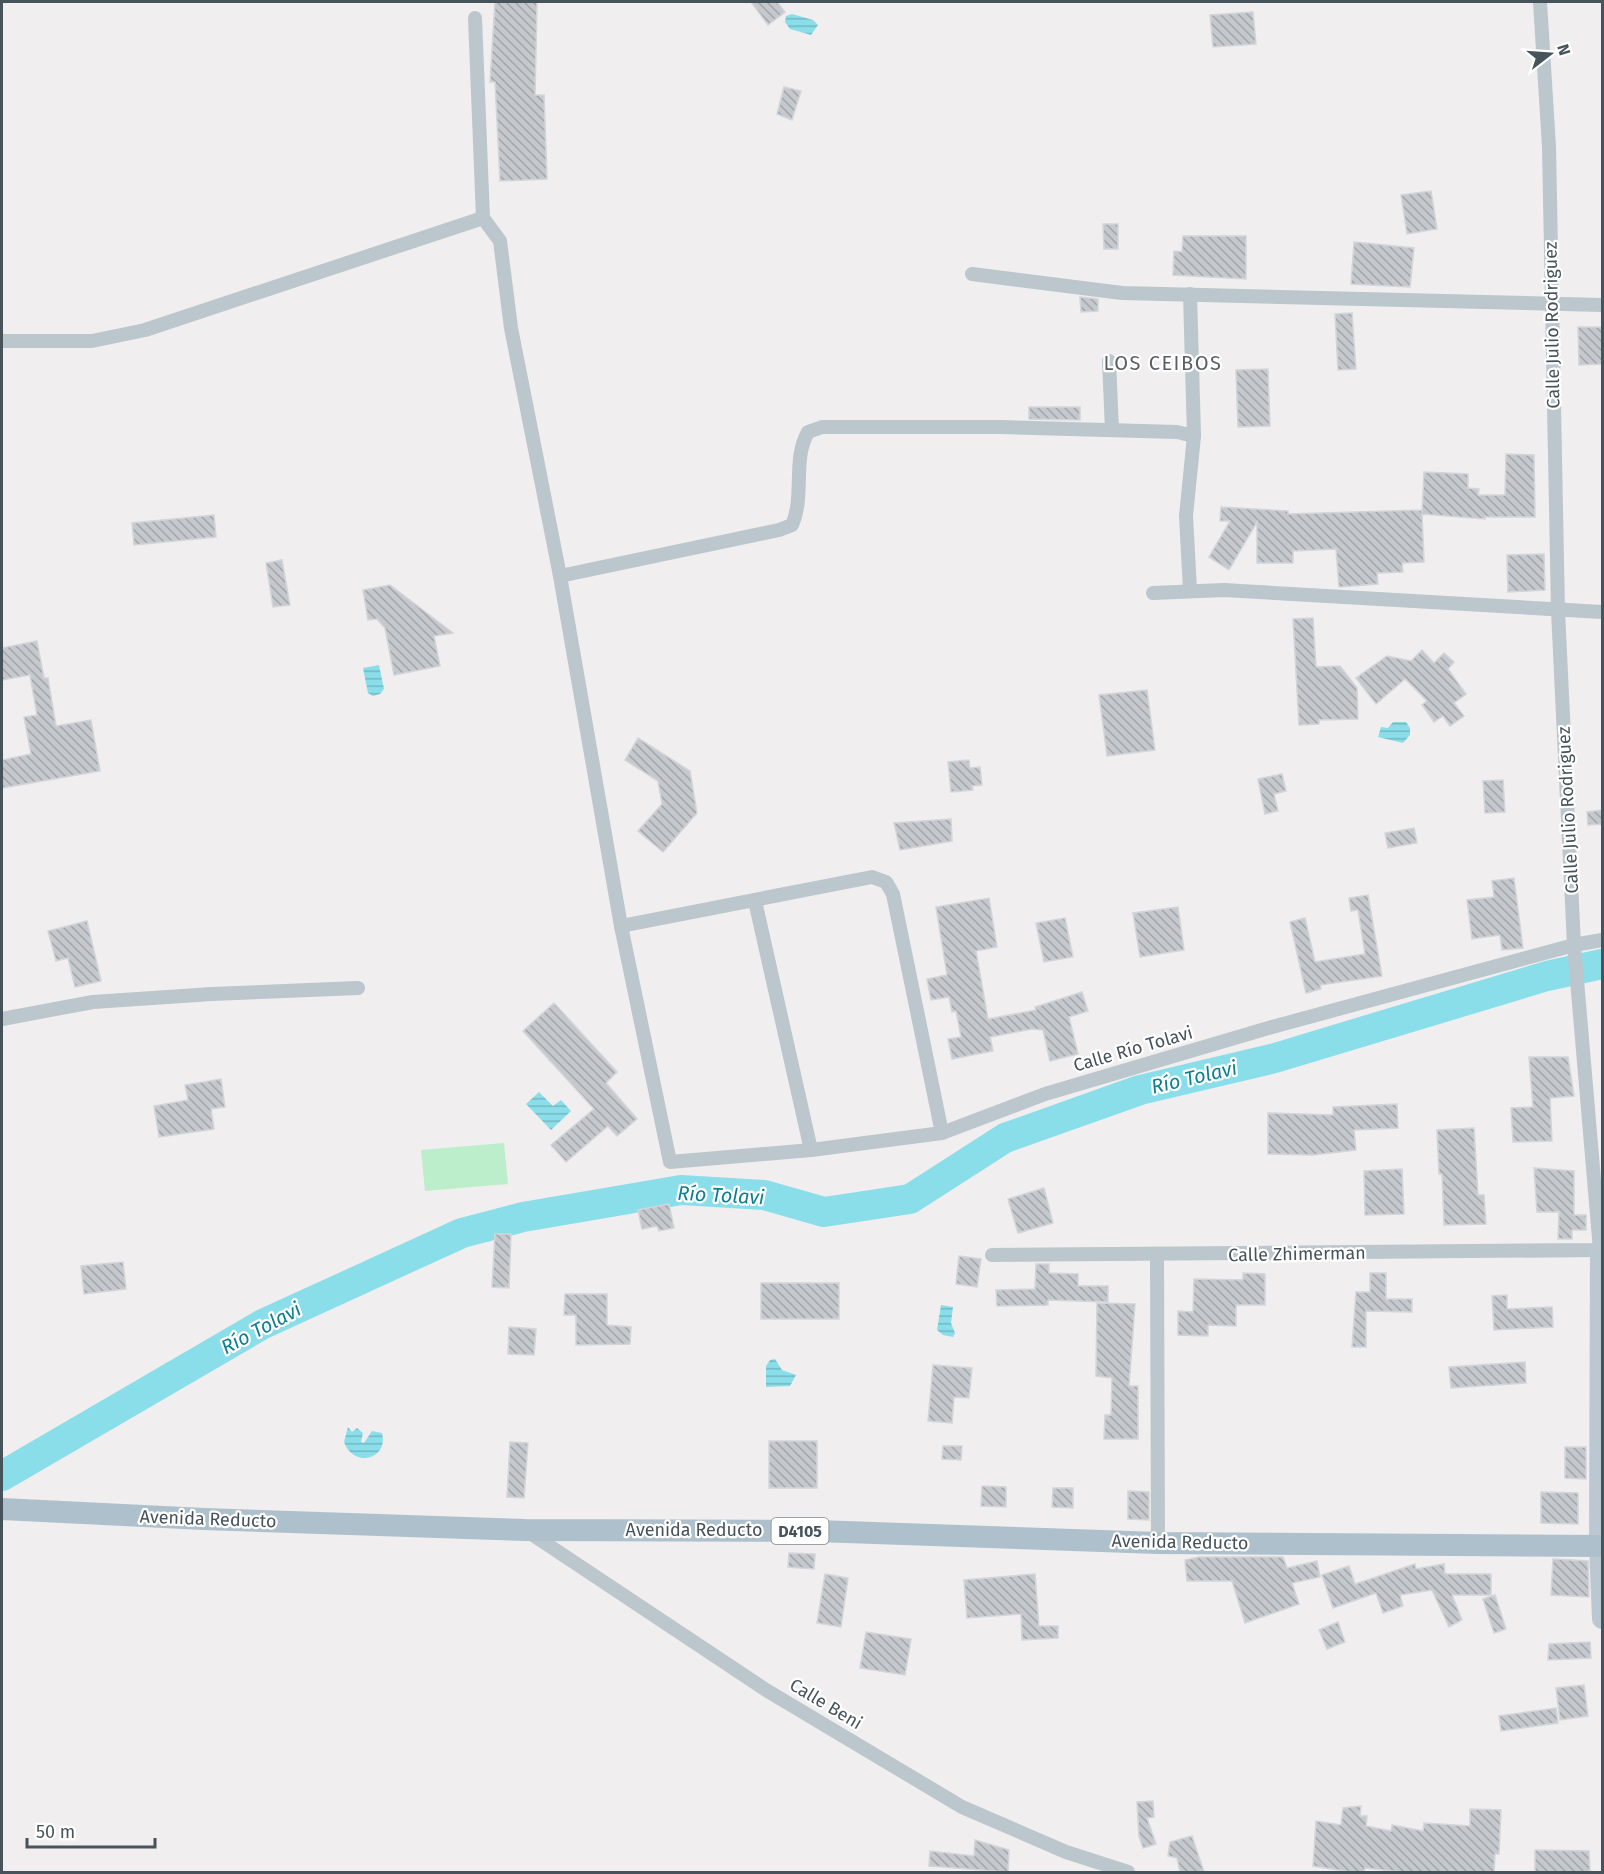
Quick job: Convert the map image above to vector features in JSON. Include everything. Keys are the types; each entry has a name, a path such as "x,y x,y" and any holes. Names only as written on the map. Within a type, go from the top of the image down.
{"main road":[{"name":"Calle Julio Rodriguez","path":"1601,1250 1602,1619"},
{"name":"Avenida Reducto","path":"2,1509 204,1519 525,1530 817,1531 1158,1543 1601,1546"}],"street":[{"name":"Calle Julio Rodriguez","path":"1540,2 1550,147 1558,611 1574,945 1601,1250"},
{"path":"475,18 483,218 500,241 512,328 560,576 621,926 872,877 886,882 893,894 942,1133"},
{"path":"2,341 92,341 144,330 483,218"},
{"path":"972,274 1122,293 1602,305"},
{"path":"1190,294 1194,436 1186,516 1190,590"},
{"path":"1109,361 1112,430"},
{"path":"560,576 779,530 792,525 798,511 801,444 808,432 822,427 1112,430 1194,436"},
{"path":"1153,593 1190,590 1602,612"},
{"path":"755,901 811,1150"},
{"name":"Calle Río Tolavi","path":"621,926 670,1162 811,1150 942,1133 1045,1094 1272,1027 1574,945 1602,940"},
{"path":"2,1019 93,1002 358,988"},
{"name":"Calle Zhimerman","path":"992,1255 1157,1256 1601,1250"},
{"path":"1157,1256 1158,1543"},
{"name":"Calle Beni","path":"525,1530 766,1690 962,1807 1066,1852 1128,1872"}],"green space":[{"path":"504,1143 508,1184 425,1191 421,1150"}],"water":[{"path":"792,14 813,20 818,25 811,35 790,29 785,22 786,16"},
{"path":"379,665 384,689 380,694 373,696 368,693 363,668"},
{"path":"1393,722 1406,722 1410,728 1410,735 1403,743 1378,737 1381,727 1388,728"},
{"path":"539,1092 553,1106 561,1100 571,1111 551,1130 526,1104"},
{"path":"941,1305 953,1307 951,1323 955,1333 953,1337 943,1335 937,1330"},
{"path":"775,1359 782,1370 796,1375 790,1386 766,1387 766,1366 770,1360"},
{"path":"348,1427 352,1432 357,1428 363,1433 361,1442 364,1443 372,1431 382,1433 383,1442 375,1455 362,1458 349,1450 344,1442"}],"building":[{"path":"495,2 537,2 535,95 544,95 547,179 500,181 495,82 490,82"},
{"path":"751,2 777,2 785,12 768,25"},
{"path":"1253,12 1256,44 1213,47 1210,15"},
{"path":"784,87 801,91 792,120 777,114"},
{"path":"1431,191 1437,229 1407,234 1401,195"},
{"path":"1103,224 1118,224 1118,249 1104,249"},
{"path":"1183,236 1246,236 1246,279 1173,275 1174,251 1182,252"},
{"path":"1354,242 1414,248 1410,287 1351,284"},
{"path":"1080,297 1098,299 1098,311 1081,312"},
{"path":"1352,313 1356,369 1338,370 1335,314"},
{"path":"1578,327 1602,327 1602,364 1579,365"},
{"path":"1268,369 1270,426 1238,427 1236,370"},
{"path":"1029,407 1080,407 1080,420 1029,419"},
{"path":"1506,454 1534,455 1535,517 1485,517 1485,519 1422,514 1424,562 1402,563 1403,572 1377,573 1378,584 1339,587 1336,549 1293,551 1293,563 1257,563 1257,522 1229,570 1209,557 1230,521 1220,521 1221,507 1288,511 1288,514 1422,510 1422,513 1424,472 1468,474 1468,488 1479,489 1478,495 1505,495"},
{"path":"214,515 216,537 134,545 132,523"},
{"path":"1544,554 1545,590 1508,592 1507,555"},
{"path":"282,560 290,605 273,607 266,563"},
{"path":"390,585 453,633 434,636 440,666 394,675 385,628 377,619 368,620 363,590"},
{"path":"1313,618 1316,667 1340,666 1357,688 1358,719 1319,720 1319,724 1299,725 1293,619"},
{"path":"37,641 44,678 48,678 56,726 91,720 100,771 2,788 2,760 31,754 24,717 37,715 30,675 2,680 2,648"},
{"path":"1422,650 1434,663 1444,653 1454,662 1448,669 1466,694 1454,703 1464,716 1450,726 1443,716 1434,722 1422,705 1427,701 1405,679 1376,704 1356,678 1387,656 1411,661"},
{"path":"1147,690 1155,750 1107,756 1099,695"},
{"path":"638,738 690,771 697,813 663,852 638,831 662,804 658,781 625,760"},
{"path":"969,760 970,768 980,767 982,785 972,786 973,790 951,792 948,762"},
{"path":"1282,774 1286,791 1274,794 1278,811 1265,814 1258,779"},
{"path":"1503,780 1505,812 1485,813 1483,781"},
{"path":"1602,810 1602,824 1588,825 1587,812"},
{"path":"951,819 952,841 900,850 894,823"},
{"path":"1414,828 1417,843 1388,848 1385,833"},
{"path":"1514,878 1523,948 1502,950 1500,935 1472,939 1467,900 1494,897 1492,881"},
{"path":"1368,895 1382,976 1320,985 1321,989 1306,993 1290,922 1305,918 1315,962 1365,954 1358,910 1351,911 1349,898"},
{"path":"989,898 997,947 976,951 988,1019 1036,1010 1035,1007 1082,992 1088,1011 1069,1017 1078,1054 1050,1061 1043,1030 1032,1029 990,1037 993,1051 952,1059 948,1039 961,1037 956,1011 952,1012 949,997 931,1000 927,979 947,975 936,907"},
{"path":"1178,907 1184,950 1140,957 1133,913"},
{"path":"1065,918 1073,957 1044,962 1036,923"},
{"path":"87,921 101,981 75,987 68,958 56,961 48,931"},
{"path":"554,1003 617,1072 606,1083 637,1119 617,1136 608,1126 566,1162 551,1145 594,1109 523,1031"},
{"path":"1529,1057 1568,1057 1574,1096 1550,1098 1552,1141 1513,1142 1511,1108 1533,1107"},
{"path":"221,1079 225,1107 211,1109 214,1129 159,1137 154,1106 188,1100 185,1085"},
{"path":"1397,1104 1398,1128 1354,1130 1356,1150 1313,1155 1268,1154 1268,1113 1333,1115 1333,1107"},
{"path":"1474,1128 1478,1195 1484,1195 1486,1224 1444,1225 1437,1130"},
{"path":"1534,1168 1574,1171 1574,1215 1586,1215 1586,1230 1572,1230 1572,1239 1558,1239 1559,1212 1537,1212"},
{"path":"1402,1169 1404,1214 1365,1215 1364,1171"},
{"path":"1044,1188 1053,1223 1018,1233 1008,1199"},
{"path":"669,1204 674,1228 659,1231 657,1226 642,1229 638,1210"},
{"path":"495,1234 511,1234 509,1288 492,1287"},
{"path":"959,1256 981,1259 977,1287 956,1284"},
{"path":"123,1262 126,1289 84,1294 81,1266"},
{"path":"1036,1264 1049,1264 1049,1273 1078,1274 1078,1286 1108,1286 1108,1302 1048,1300 1048,1305 997,1306 996,1290 1035,1289"},
{"path":"1243,1273 1265,1274 1265,1305 1236,1305 1236,1326 1208,1325 1208,1336 1178,1335 1178,1311 1193,1312 1194,1279 1243,1280"},
{"path":"1370,1273 1386,1273 1386,1299 1412,1299 1412,1312 1366,1311 1366,1347 1352,1347 1356,1292 1370,1292"},
{"path":"761,1283 839,1283 839,1319 761,1319"},
{"path":"565,1294 607,1294 607,1325 631,1327 630,1344 576,1345 576,1315 564,1315"},
{"path":"1507,1295 1507,1309 1552,1307 1553,1327 1494,1330 1492,1296"},
{"path":"1097,1303 1135,1304 1129,1386 1138,1386 1138,1439 1104,1439 1105,1415 1111,1415 1112,1378 1096,1376"},
{"path":"509,1327 536,1329 534,1355 508,1354"},
{"path":"1525,1362 1526,1383 1451,1388 1449,1367"},
{"path":"933,1365 972,1368 969,1398 954,1397 952,1423 928,1421"},
{"path":"769,1441 817,1441 817,1488 769,1488"},
{"path":"510,1442 528,1443 524,1498 507,1497"},
{"path":"943,1446 962,1446 961,1460 942,1459"},
{"path":"1565,1447 1586,1447 1586,1479 1565,1478"},
{"path":"982,1486 1006,1487 1006,1507 981,1506"},
{"path":"1053,1488 1073,1488 1073,1508 1052,1507"},
{"path":"1128,1491 1149,1492 1149,1520 1128,1519"},
{"path":"1541,1492 1578,1493 1578,1524 1541,1523"},
{"path":"789,1553 815,1554 814,1569 788,1567"},
{"path":"1199,1557 1283,1557 1287,1568 1317,1561 1320,1577 1292,1583 1299,1604 1245,1623 1232,1581 1187,1581 1185,1560"},
{"path":"1553,1559 1588,1561 1589,1597 1551,1595"},
{"path":"1415,1564 1416,1569 1444,1564 1445,1574 1491,1574 1491,1595 1452,1595 1462,1620 1449,1627 1432,1590 1400,1595 1403,1606 1383,1613 1376,1593 1333,1608 1322,1575 1349,1566 1355,1584"},
{"path":"825,1574 848,1578 841,1627 817,1623"},
{"path":"1035,1574 1039,1626 1058,1626 1058,1638 1022,1640 1021,1614 967,1618 964,1580"},
{"path":"1495,1595 1506,1629 1494,1633 1483,1599"},
{"path":"1338,1622 1345,1642 1327,1649 1319,1630"},
{"path":"866,1632 911,1639 905,1675 860,1668"},
{"path":"1590,1642 1591,1658 1548,1660 1549,1644"},
{"path":"1584,1685 1588,1716 1560,1720 1556,1688"},
{"path":"1556,1708 1558,1723 1501,1731 1499,1716"},
{"path":"1153,1801 1154,1817 1147,1818 1156,1844 1143,1848 1139,1836 1137,1802"},
{"path":"1361,1806 1360,1816 1367,1816 1366,1826 1391,1831 1392,1825 1423,1831 1424,1823 1470,1826 1470,1809 1501,1810 1499,1854 1495,1854 1494,1872 1403,1872 1365,1868 1364,1872 1351,1872 1313,1866 1316,1821 1341,1825 1343,1808"},
{"path":"1192,1836 1204,1872 1180,1872 1177,1858 1168,1856 1170,1842"},
{"path":"975,1840 1009,1850 1008,1872 929,1866 930,1851 974,1856"},
{"path":"1535,1850 1589,1851 1590,1872 1535,1872"}],"waterway":[{"name":"Río Tolavi","path":"2,1476 263,1324 462,1233 523,1217 681,1190 764,1195 824,1212 910,1199 1005,1138 1140,1090 1275,1058 1547,976 1602,964"}],"district":[{"name":"LOS CEIBOS","path":"1163,363"}]}
